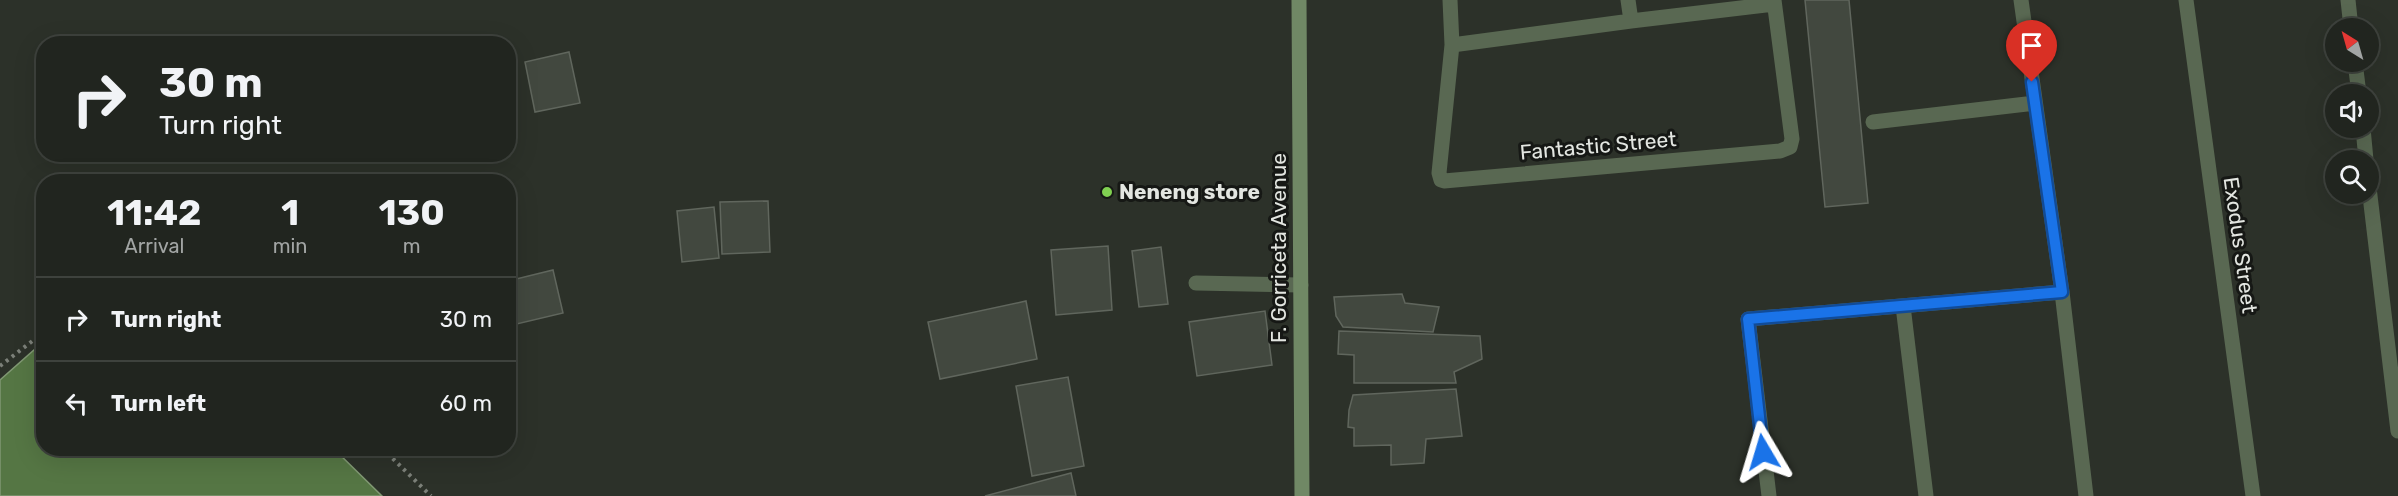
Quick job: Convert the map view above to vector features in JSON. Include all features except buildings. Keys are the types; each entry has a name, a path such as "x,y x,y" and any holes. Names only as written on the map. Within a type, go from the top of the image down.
{"main road":[{"name":"F. Gorriceta Avenue","path":"1299,0 1302,496"}],"street":[{"name":"Fantastic Street","path":"1450,0 1452,45 1439,173 1441,180 1444,181 1780,151 1790,147 1792,139 1774,2"},
{"path":"1628,0 1630,21"},
{"path":"2021,0 2062,292 2086,496"},
{"name":"Exodus Street","path":"2186,0 2253,496"},
{"path":"2348,0 2350,18"},
{"path":"1452,45 1774,2"},
{"path":"1874,122 2035,103"},
{"path":"2371,204 2398,432"},
{"path":"1196,283 1300,285"},
{"path":"1769,496 1748,319 2062,292"},
{"path":"1903,306 1926,496"}],"path":[{"path":"0,366 36,338"},
{"path":"390,456 431,496"}],"shaded area":[{"path":"36,349 36,456 341,456 382,496 0,496 0,380"}],"place":[{"name":"Neneng store","path":"1107,192"}],"route":[{"path":"1763,452 1748,319 2062,292 2032,82"}]}
